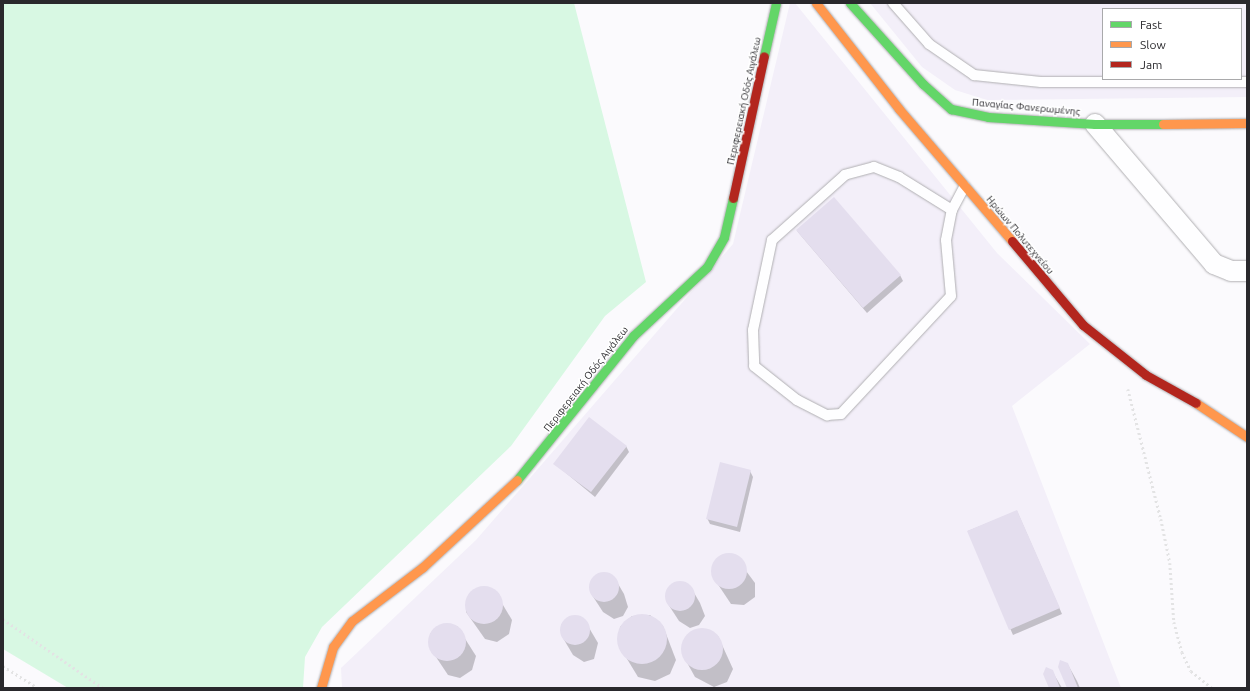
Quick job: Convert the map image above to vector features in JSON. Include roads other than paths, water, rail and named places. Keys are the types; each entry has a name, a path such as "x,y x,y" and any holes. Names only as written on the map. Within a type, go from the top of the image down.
{"main road":[{"name":"Περιφερειακή Οδός Αιγάλεω","path":"321,688 333,647 352,621 423,567 532,466 632,336 707,267 724,238 776,3"},
{"name":"Ηρώων Πολυτεχνείου","path":"816,3 899,109 1083,325 1122,358 1224,419 1247,437"},
{"name":"Παναγίας Φανερωμένης","path":"850,3 923,84 951,109 988,117 1095,124 1247,123"}],"street":[{"path":"1095,124 1214,264 1232,271 1247,271"}],"lane":[{"path":"894,3 929,44 974,75 1041,82 1247,82"},
{"path":"952,210 899,177 874,167 845,175 772,240 752,330 754,366 797,400 827,415 841,414 951,296 946,266 952,210 965,186"}]}
